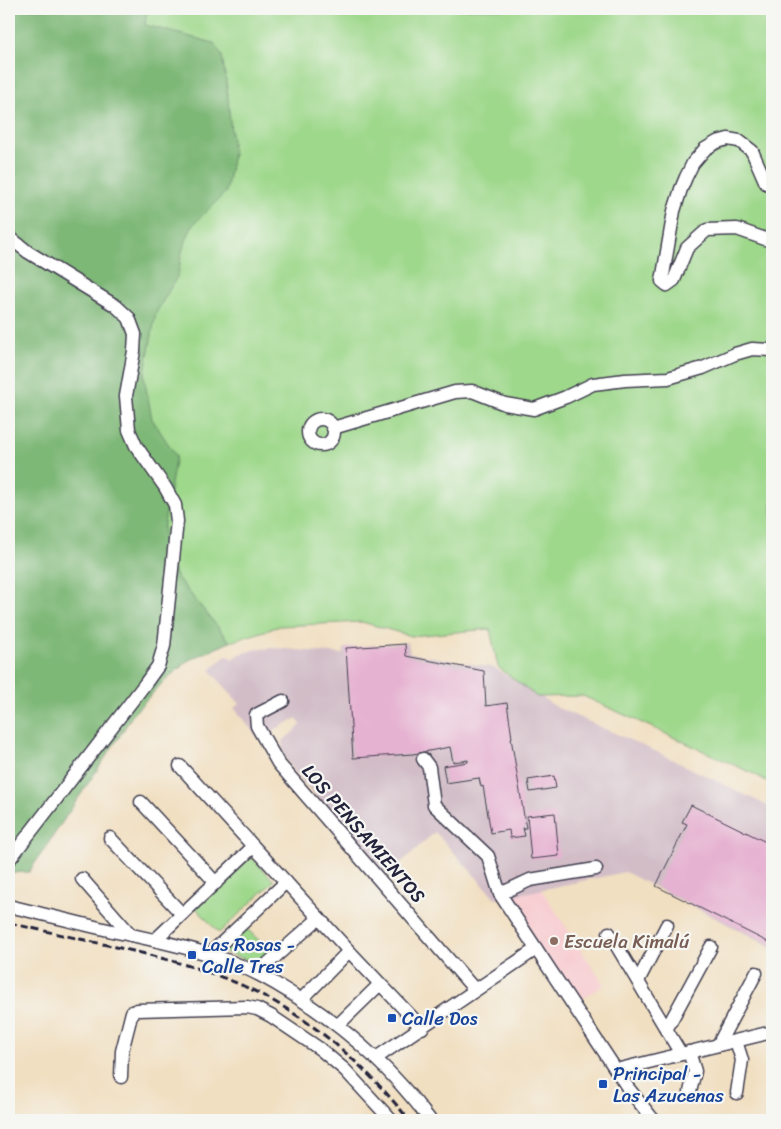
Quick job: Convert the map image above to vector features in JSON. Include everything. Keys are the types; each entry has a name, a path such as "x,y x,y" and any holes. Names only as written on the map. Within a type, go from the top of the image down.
{"street":[{"path":"772,186 766,182 752,151 739,140 728,138 705,149 693,163 681,189 674,212 662,281 667,285 674,280 688,248 707,230 736,229 772,241"},
{"path":"9,237 28,252 116,306 129,318 135,334 126,396 129,430 136,446 165,487 175,505 177,521 164,646 158,666 9,860"},
{"path":"333,428 455,392 472,391 505,404 534,409 593,384 668,378 703,368 752,349 772,350"},
{"name":"LOS PENSAMIENTOS","path":"283,701 256,715 257,726 278,763 476,990"},
{"path":"422,759 429,767 434,805 488,856 500,894 595,1040 628,1088 654,1120"},
{"path":"180,766 422,1028"},
{"path":"141,802 216,883"},
{"path":"110,838 182,914"},
{"path":"155,940 253,847"},
{"path":"500,894 530,880 596,869"},
{"path":"82,879 131,935"},
{"path":"210,954 286,882"},
{"path":"9,906 210,954 257,973 287,990 338,1025 376,1058 430,1120"},
{"path":"257,973 319,918"},
{"path":"638,981 668,925"},
{"path":"609,933 666,1030 685,1053 695,1071 690,1092"},
{"path":"666,1030 711,948"},
{"path":"376,1058 536,949"},
{"path":"301,1000 349,951"},
{"path":"718,1045 756,972"},
{"path":"338,1025 380,984"},
{"path":"121,1077 122,1051 132,1012 137,1010 246,1007 257,1009 271,1016 326,1054 345,1070 391,1120"},
{"path":"616,1070 772,1032"},
{"path":"736,1041 742,1060 737,1094"}],"shaded area":[{"path":"408,642 410,653 495,668 558,708 657,752 772,808 772,947 625,872 496,899 435,832 385,877 292,769 286,759 282,749 283,741 301,725 297,718 258,738 234,708 240,704 210,670 227,655 232,659 240,654 257,649 274,648 343,654 344,648"},
{"name":"Escuela Kimalú","path":"541,889 604,985 572,1005 506,897"}],"green space":[{"path":"9,9 147,9 145,25 214,43 222,56 227,87 233,154 226,192 192,226 182,251 178,275 156,313 144,377 152,419 176,456 163,529 175,575 230,642 189,660 164,681 133,714 29,872 9,873"},
{"path":"140,9 772,9 772,784 583,696 537,697 498,667 490,629 411,636 362,622 280,626 230,642 175,575 152,529 142,423 135,34"},
{"path":"251,857 274,881 219,933 196,908"},
{"path":"246,928 271,952 259,964 224,952"}],"building":[{"path":"405,644 406,656 484,671 486,706 507,703 526,828 523,828 525,836 510,838 509,830 491,833 483,786 481,787 479,778 446,783 443,766 468,762 468,760 453,762 450,747 413,754 353,758 346,648"},
{"path":"554,776 556,788 530,792 528,780"},
{"path":"691,805 772,845 772,944 656,886 687,824 682,822"},
{"path":"555,813 559,856 531,859 527,816"}],"railway":[{"path":"9,923 174,962 212,973 248,988 287,1009 326,1036 378,1084 409,1120"}],"place":[{"name":"Escuela Kimalú","path":"554,941"},
{"name":"Las Rosas - Calle Tres","path":"192,955"},
{"name":"Calle Dos","path":"392,1018"},
{"name":"Principal - Las Azucenas","path":"603,1084"}]}
